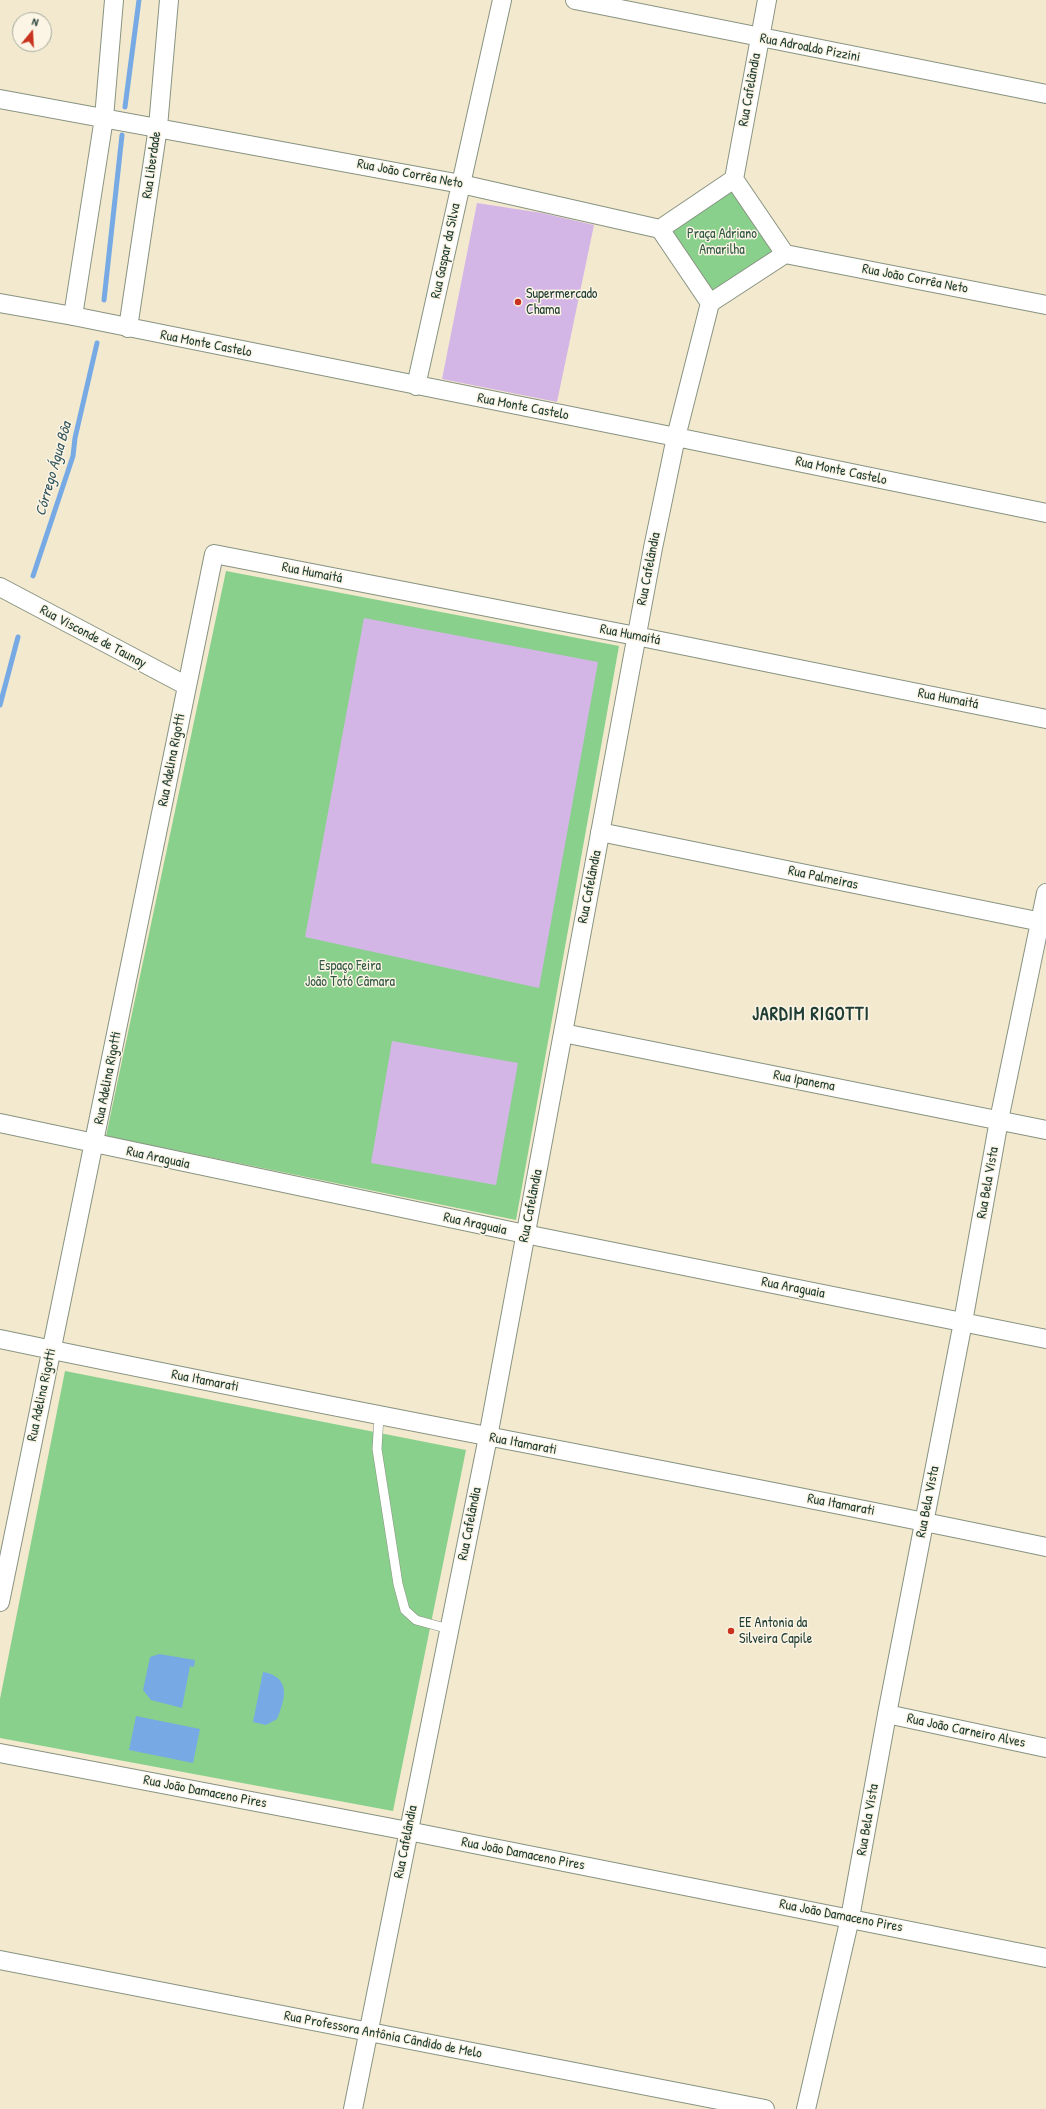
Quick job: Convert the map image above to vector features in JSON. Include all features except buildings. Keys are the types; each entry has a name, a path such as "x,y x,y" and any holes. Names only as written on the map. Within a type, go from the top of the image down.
{"street":[{"path":"73,316 104,118 114,0"},
{"name":"Rua Liberdade","path":"128,328 158,127 169,0"},
{"name":"Rua Gaspar da Silva","path":"416,386 502,0"},
{"name":"Rua Adroaldo Pizzini","path":"575,0 1046,94"},
{"name":"Rua Cafelândia","path":"734,180 767,0"},
{"path":"0,99 104,118"},
{"name":"Rua João Corrêa Neto","path":"104,118 461,184 660,229"},
{"path":"734,180 785,254 710,303 660,229 734,180"},
{"name":"Rua João Corrêa Neto","path":"785,254 1046,305"},
{"name":"Rua Monte Castelo","path":"0,303 73,316 676,437 1046,514"},
{"name":"Rua Cafelândia","path":"353,2109 488,1437 636,636 676,437 710,303"},
{"name":"Rua Humaitá","path":"214,554 636,636 1046,719"},
{"name":"Rua Adelina Rigotti","path":"0,1602 6,1543 52,1350 214,554"},
{"name":"Rua Visconde de Taunay","path":"0,587 187,686"},
{"name":"Rua Palmeiras","path":"600,832 1043,923"},
{"name":"Rua Bela Vista","path":"806,2109 850,1918 887,1714 963,1322 999,1120 1043,923 1046,893"},
{"name":"Rua Ipanema","path":"563,1033 1046,1130"},
{"name":"Rua Araguaia","path":"0,1123 525,1234 1046,1339"},
{"name":"Rua Itamarati","path":"0,1340 379,1416 924,1521 1046,1547"},
{"name":"Rua João Carneiro Alves","path":"887,1714 1046,1748"},
{"name":"Rua João Damaceno Pires","path":"0,1753 408,1831 1046,1958"},
{"name":"Rua Professora Antônia Cândido de Melo","path":"0,1960 765,2109"}],"lane":[{"path":"379,1416 377,1449 398,1584 405,1610 416,1620 449,1629"}],"green space":[{"name":"Praça Adriano Amarilha","path":"733,186 778,253 710,298 665,231"},
{"name":"Espaço Feira João Totó Câmara","path":"226,571 619,646 516,1220 106,1136"},
{"path":"65,1371 466,1450 393,1811 0,1738 0,1699"}],"water":[{"path":"159,1654 195,1660 194,1667 190,1666 182,1708 151,1700 143,1690 150,1657"},
{"path":"263,1672 278,1678 284,1690 283,1704 277,1719 266,1725 253,1722"},
{"path":"136,1716 200,1729 193,1763 129,1750"}],"waterway":[{"name":"Córrego Água Bôa","path":"125,107 139,0"},
{"name":"Córrego Água Bôa","path":"104,300 122,135"},
{"name":"Córrego Água Bôa","path":"33,576 73,456 75,438 97,343"},
{"name":"Córrego Água Bôa","path":"0,705 18,637"}],"place":[{"name":"Supermercado Chama","path":"518,302"},
{"name":"EE Antonia da Silveira Capile","path":"731,1631"}],"district":[{"name":"JARDIM RIGOTTI","path":"811,1015"}]}
